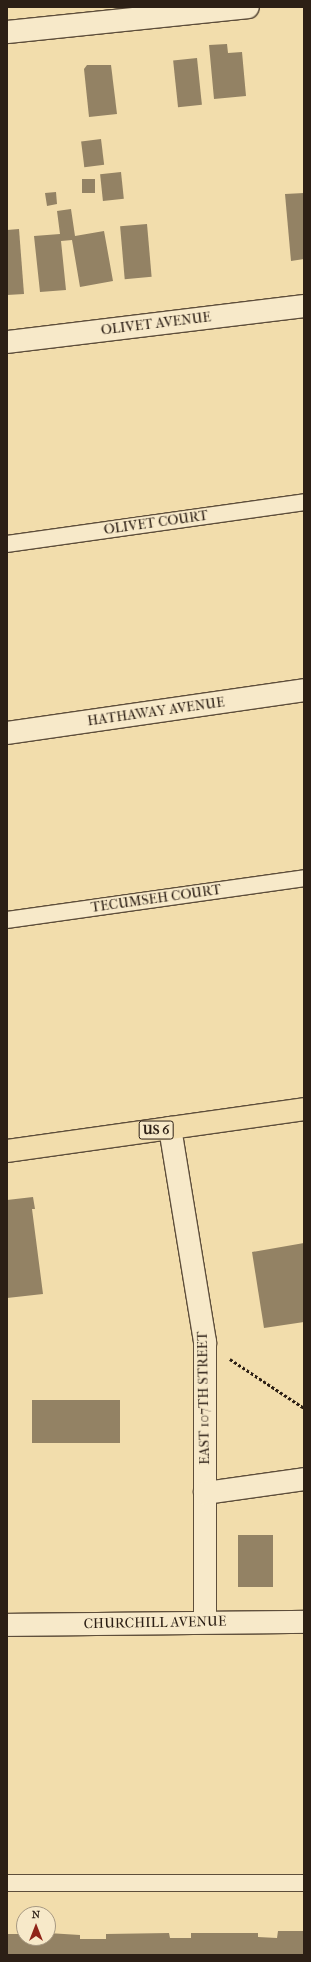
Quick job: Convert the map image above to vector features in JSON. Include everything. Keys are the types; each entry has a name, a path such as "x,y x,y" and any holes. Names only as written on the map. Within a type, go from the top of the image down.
{"main road":[{"name":"US 6","path":"7,1151 304,1109"}],"street":[{"path":"7,32 248,7"},
{"name":"OLIVET AVENUE","path":"7,342 304,306"},
{"name":"HATHAWAY AVENUE","path":"7,733 304,690"},
{"name":"EAST 107TH STREET","path":"170,1128 205,1342 205,1622"},
{"path":"205,1493 304,1479"},
{"name":"CHURCHILL AVENUE","path":"7,1625 304,1622"}],"lane":[{"name":"OLIVET COURT","path":"7,544 304,502"},
{"name":"TECUMSEH COURT","path":"7,920 304,878"},
{"path":"7,1883 304,1883"}],"path":[{"path":"228,1357 304,1408"}],"building":[{"path":"227,44 228,53 242,52 246,96 214,99 209,45"},
{"path":"197,58 202,105 178,107 173,61"},
{"path":"87,65 111,65 117,114 89,117 84,69"},
{"path":"101,139 104,165 84,167 81,141"},
{"path":"121,172 124,199 103,201 100,174"},
{"path":"82,179 95,179 95,193 82,193"},
{"path":"56,192 57,204 47,206 45,193"},
{"path":"304,193 304,259 291,261 285,194"},
{"path":"71,209 75,236 104,231 113,281 80,287 72,240 61,241 66,290 40,292 34,236 60,234 57,211"},
{"path":"147,224 152,277 125,279 120,226"},
{"path":"19,229 24,294 7,295 7,230"},
{"path":"33,1197 35,1209 32,1209 43,1294 7,1298 7,1200"},
{"path":"304,1243 304,1322 264,1328 252,1252"},
{"path":"32,1400 120,1400 120,1443 32,1443"},
{"path":"238,1535 273,1535 273,1587 238,1587"},
{"path":"278,1931 304,1931 304,1955 7,1955 7,1934 16,1934 16,1946 56,1946 56,1934 80,1935 80,1939 106,1939 106,1934 169,1933 170,1938 191,1938 191,1933 258,1933 258,1937 277,1938"}]}
